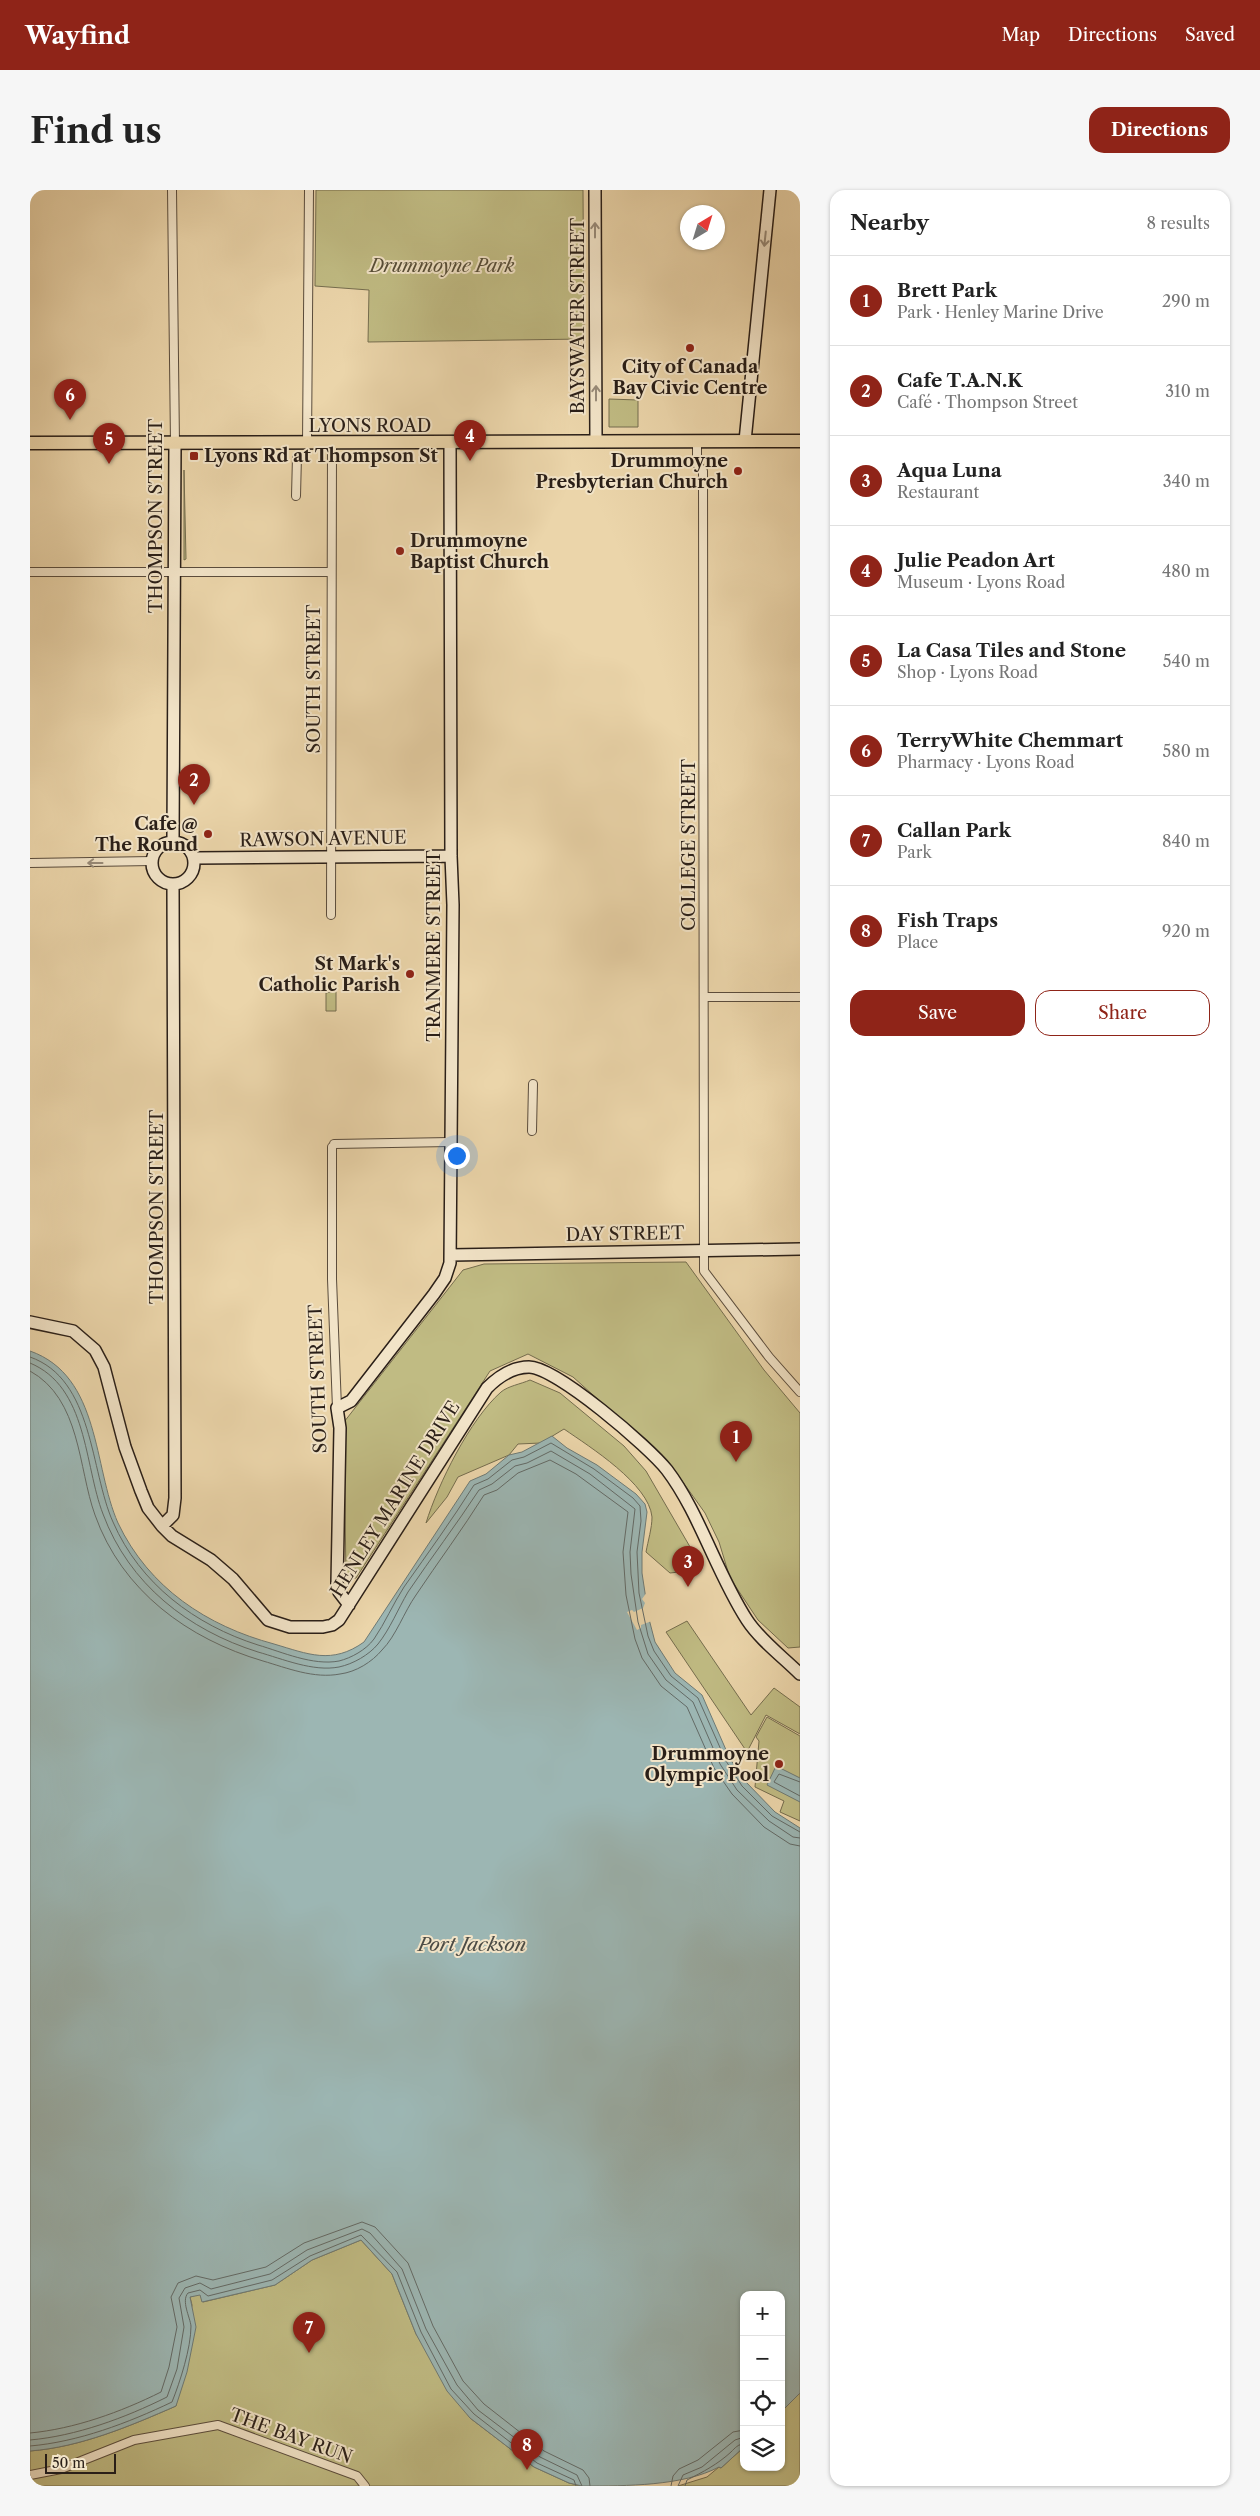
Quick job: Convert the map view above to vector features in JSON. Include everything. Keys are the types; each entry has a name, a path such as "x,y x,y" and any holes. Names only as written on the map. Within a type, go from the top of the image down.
{"main road":[{"name":"LYONS ROAD","path":"30,443 332,444 800,441"}],"street":[{"name":"THOMPSON STREET","path":"172,190 175,444 173,841"},
{"path":"308,444 309,190"},
{"name":"BAYSWATER STREET","path":"595,190 596,441"},
{"path":"745,442 770,190"},
{"name":"COLLEGE STREET","path":"697,441 698,464 703,471 704,1271 769,1357 800,1392"},
{"name":"TRANMERE STREET","path":"338,1408 351,1401 434,1294 449,1269 451,1255 450,1142 453,914 451,856 450,443"},
{"name":"SOUTH STREET","path":"331,915 332,444"},
{"path":"296,496 297,456"},
{"path":"30,572 331,572"},
{"path":"173,841 187,846 194,858 195,864 190,876 180,883 173,884 166,883 156,875 148,862 161,845 173,841"},
{"name":"RAWSON AVENUE","path":"194,858 451,856"},
{"path":"30,863 148,862"},
{"name":"THOMPSON STREET","path":"162,1526 173,1515 175,1498 173,884"},
{"path":"704,997 800,997"},
{"path":"532,1131 533,1084"},
{"name":"SOUTH STREET","path":"349,1605 339,1592 337,1583 340,1428 332,1279 333,1145 450,1142"},
{"name":"DAY STREET","path":"451,1255 800,1249"},
{"name":"HENLEY MARINE DRIVE","path":"30,1322 73,1331 95,1350 104,1367 125,1447 148,1508 162,1526 178,1540 212,1560 241,1587 258,1610 273,1622 290,1627 327,1627 339,1620 487,1388 509,1371 529,1367 541,1369 554,1375 572,1388 638,1440 667,1470 683,1496 746,1618 800,1672"},
{"name":"THE BAY RUN","path":"30,2475 61,2469 134,2440 218,2425 358,2476 365,2486"}],"green space":[{"name":"Drummoyne Park","path":"316,190 583,190 584,339 368,342 369,290 315,286"},
{"path":"609,399 638,400 638,427 609,427"},
{"path":"184,470 186,559 184,560"},
{"path":"336,991 336,1011 326,1011 326,993"},
{"path":"686,1262 764,1370 800,1413 800,1647 788,1648 758,1620 730,1578 719,1542 705,1513 670,1464 573,1377 528,1354 490,1371 356,1578 346,1580 344,1422 463,1270 484,1264"},
{"path":"530,1380 560,1393 624,1446 646,1471 693,1552 679,1572 670,1573 646,1552 652,1517 648,1504 641,1492 617,1467 564,1429 541,1443 518,1444 509,1455 458,1477 447,1497 426,1523 438,1490 456,1453 478,1418 501,1392"},
{"path":"687,1621 751,1715 774,1688 800,1707 800,1734 766,1715 747,1752 666,1632"},
{"name":"Drummoyne Olympic Pool","path":"767,1717 800,1736 800,1821 780,1812 784,1801 755,1787 759,1741 756,1737"},
{"path":"361,2240 392,2274 416,2334 470,2418 534,2467 569,2483 582,2486 30,2486 30,2451 49,2449 86,2440 123,2428 176,2406 192,2305 190,2297 200,2294 203,2302 275,2285 312,2260"},
{"path":"800,2393 800,2486 678,2486 707,2477 719,2467 721,2468 740,2451 740,2471 785,2471 785,2408"}],"water":[{"name":"Port Jackson","path":"30,1351 53,1363 70,1381 82,1402 91,1425 110,1501 118,1523 146,1567 182,1601 203,1615 249,1636 309,1654 330,1655 341,1653 364,1642 470,1481 486,1474 509,1455 522,1452 552,1436 567,1448 597,1465 636,1494 645,1504 647,1512 642,1552 642,1573 649,1619 655,1642 675,1673 702,1695 730,1759 746,1782 775,1812 800,1828 800,2393 785,2408 785,2291 740,2291 740,2451 721,2468 719,2467 689,2478 636,2485 582,2486 569,2483 534,2467 470,2418 447,2391 416,2334 392,2274 361,2240 312,2260 275,2285 202,2302 200,2295 190,2297 196,2327 187,2372 176,2406 123,2428 86,2440 49,2449 30,2451"},
{"path":"776,1766 800,1778 800,1802 767,1785"}],"pier":[{"path":"647,1592 652,1621 641,1625 641,1628 637,1630 627,1612 632,1610 634,1612 643,1608 645,1603 642,1599"}],"place":[{"name":"City of Canada Bay Civic Centre","path":"690,348"},
{"name":"TerryWhite Chemmart","path":"70,420"},
{"name":"Lyons Rd at Thompson St","path":"194,456"},
{"name":"Julie Peadon Art","path":"470,461"},
{"name":"La Casa Tiles and Stone","path":"109,464"},
{"name":"Drummoyne Presbyterian Church","path":"738,471"},
{"name":"Drummoyne Baptist Church","path":"400,551"},
{"name":"Cafe T.A.N.K","path":"194,805"},
{"name":"Cafe @ The Round","path":"208,834"},
{"name":"St Mark's Catholic Parish","path":"410,974"},
{"name":"Brett Park","path":"736,1462"},
{"name":"Aqua Luna","path":"688,1587"},
{"name":"Drummoyne Olympic Pool","path":"779,1764"},
{"name":"Callan Park","path":"309,2353"},
{"name":"Fish Traps","path":"527,2470"}]}
